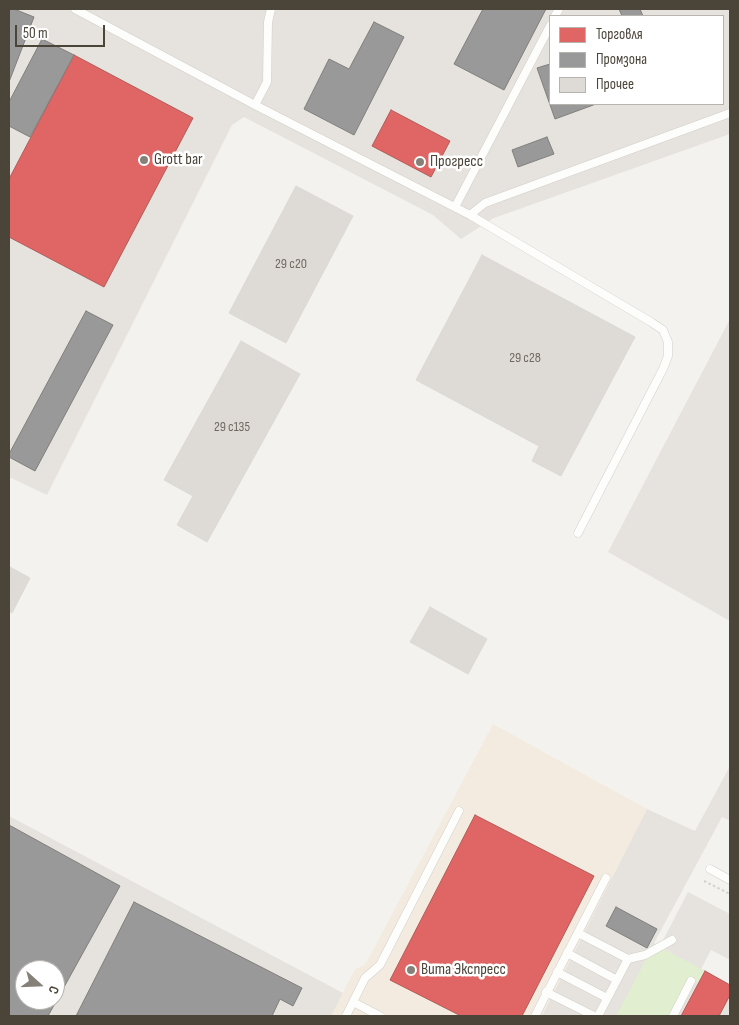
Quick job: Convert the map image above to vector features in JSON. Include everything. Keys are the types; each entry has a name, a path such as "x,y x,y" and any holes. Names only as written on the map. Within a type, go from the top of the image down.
{"lane":[{"path":"75,9 470,215 663,330 668,342 668,356 663,369 578,533"},
{"path":"256,105 267,82 268,22 271,9"},
{"path":"455,208 549,28"},
{"path":"470,215 485,203 730,113"},
{"path":"346,1016 365,978 380,965 458,812"},
{"path":"710,869 730,880"},
{"path":"535,1016 606,878"},
{"path":"578,932 628,959 646,955 672,940"},
{"path":"567,953 617,980"},
{"path":"546,992 596,1016 628,959"},
{"path":"557,972 607,998"},
{"path":"672,1016 691,981"},
{"path":"353,1002 380,1016"}],"path":[{"path":"704,881 730,894"}],"shaded area":[{"path":"9,9 730,9 730,134 494,218 461,239 433,215 244,117 232,125 47,495 9,477"},
{"path":"730,319 730,621 608,552"},
{"path":"493,724 647,809 542,1016 331,1016 355,969 365,965"},
{"path":"730,766 730,821 722,817 654,943 730,984 730,1016 542,1016 647,809 695,831"},
{"path":"9,816 343,993 331,1016 9,1016"},
{"path":"688,892 730,914 730,960 711,950 701,969 660,946"}],"green space":[{"path":"654,944 705,971 698,983 691,981 673,1016 616,1016"}],"building: Торговля":[{"path":"74,55 193,118 104,287 9,237 9,179"},
{"path":"391,110 450,141 431,177 372,146"},
{"path":"475,815 594,876 522,1016 461,1016 390,980"},
{"path":"705,971 730,985 730,995 719,1016 681,1016"}],"building: Промзона":[{"path":"9,9 14,9 34,17 9,82"},
{"path":"483,9 546,9 504,90 454,64"},
{"path":"619,9 640,9 643,15 622,15"},
{"path":"374,22 404,37 354,135 304,109 329,59 349,69"},
{"path":"42,39 74,55 30,137 9,126 9,102"},
{"path":"549,64 549,102 537,68"},
{"path":"550,105 593,105 555,119"},
{"path":"547,137 554,154 518,167 512,150"},
{"path":"86,311 113,325 35,471 9,457 9,454"},
{"path":"9,825 120,886 65,985 65,960 15,960 15,1010 51,1010 48,1016 9,1016"},
{"path":"134,902 302,988 293,1006 280,999 272,1016 76,1016"},
{"path":"616,907 657,929 647,948 606,926"}],"building: Прочее":[{"path":"296,186 353,216 286,343 229,313"},
{"path":"482,255 635,337 561,476 532,461 539,446 416,380"},
{"path":"241,341 300,374 207,542 177,525 193,496 164,480"},
{"path":"10,567 30,578 12,613 9,611"},
{"path":"430,607 487,639 468,674 410,642"}],"place":[{"name":"Grott bar","path":"144,160"},
{"name":"Прогресс","path":"420,162"},
{"name":"Вита Экспресс","path":"411,970"}]}
